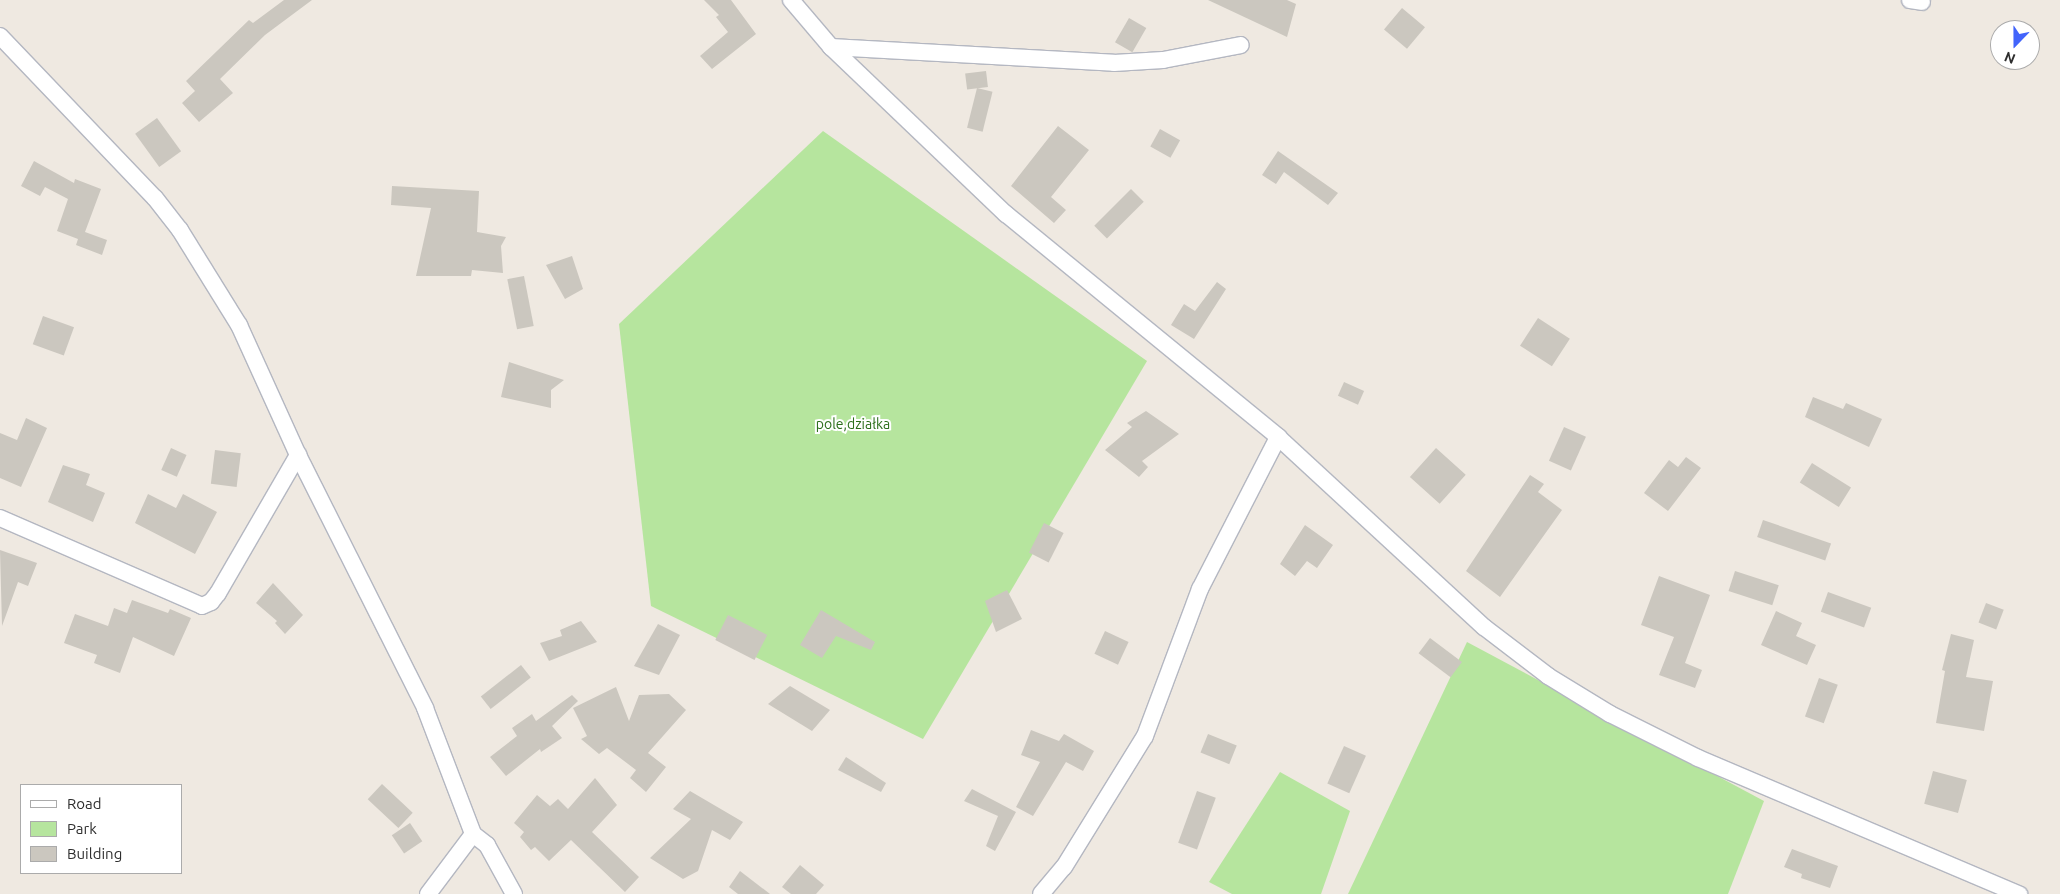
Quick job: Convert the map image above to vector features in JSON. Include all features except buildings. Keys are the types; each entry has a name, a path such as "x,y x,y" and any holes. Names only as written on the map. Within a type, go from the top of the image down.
{"street":[{"path":"792,0 832,47 1006,214 1278,436 1484,627 1548,676 1610,714 1698,758 2020,894"},
{"path":"0,36 154,198 180,230 239,325 298,456 426,708 473,834 487,844 514,894"},
{"path":"832,47 1114,63 1163,60 1241,45"},
{"path":"1041,894 1064,868 1145,736 1200,589 1278,436"},
{"path":"0,518 202,606 211,602 223,586 298,456"},
{"path":"428,894 473,834"}],"green space":[{"name":"pole,działka","path":"823,131 1147,361 923,739 651,606 619,324"},
{"path":"1467,642 1764,801 1728,894 1348,894"},
{"path":"1280,772 1350,811 1321,894 1232,894 1209,882"}]}
